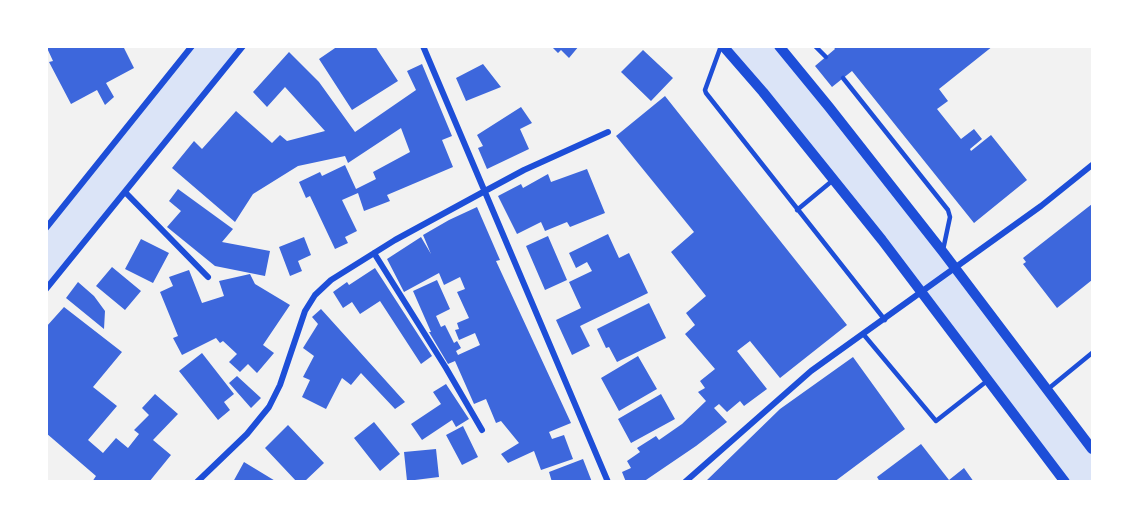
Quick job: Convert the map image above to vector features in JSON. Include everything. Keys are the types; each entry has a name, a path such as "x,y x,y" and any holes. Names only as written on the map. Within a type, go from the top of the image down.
{"street":[{"path":"46,228 192,46"},
{"path":"46,289 243,46"},
{"path":"423,46 608,482"},
{"path":"722,46 833,180 922,293 1065,482"},
{"path":"779,46 943,252 1092,449"},
{"path":"197,482 247,434 269,407 280,385 305,311 315,295 331,280 374,253 524,170 608,132"},
{"path":"685,482 811,371 956,269 1092,165"},
{"path":"125,192 208,277"},
{"path":"374,253 482,430"}],"lane":[{"path":"722,46 705,92 885,320"},
{"path":"815,46 826,57"},
{"path":"843,78 948,210 950,217 943,252"},
{"path":"797,210 833,180"},
{"path":"864,335 936,421 988,380"},
{"path":"1047,389 1092,353"}],"shaded area":[{"path":"192,47 243,47 47,289 47,228"},
{"path":"723,47 779,47 1092,449 1092,481 1065,481"}],"building":[{"path":"50,46 123,46 134,68 106,83 114,97 105,105 97,90 71,104 49,62 53,61 47,48"},
{"path":"338,46 375,46 398,81 352,110 319,59"},
{"path":"551,46 579,46 569,58 561,50 558,53"},
{"path":"833,46 993,46 939,89 948,101 937,109 961,139 974,129 982,139 970,149 971,151 991,135 1027,180 974,223 852,71 832,87 815,66 835,49"},
{"path":"643,50 673,78 651,101 621,72"},
{"path":"289,52 319,82 355,132 416,90 407,71 422,64 452,136 442,140 453,167 387,195 390,201 364,211 358,193 342,200 357,231 345,237 348,243 335,249 310,196 306,198 299,182 320,172 322,176 345,165 356,189 376,179 373,172 410,152 401,128 348,163 345,156 298,166 253,194 235,222 172,168 194,141 202,149 236,111 272,143 280,135 287,141 325,131 285,87 267,107 253,92"},
{"path":"483,64 501,87 466,101 456,78"},
{"path":"665,96 847,325 780,378 750,341 737,351 767,389 744,406 740,401 727,412 719,404 714,408 727,422 643,482 626,482 622,472 631,468 627,461 640,452 637,448 656,436 659,440 682,424 706,401 698,392 705,388 700,381 715,369 685,334 695,325 686,313 706,296 671,252 694,232 616,136"},
{"path":"521,107 532,123 520,129 529,149 487,169 478,148 483,146 477,135"},
{"path":"587,169 605,213 570,227 567,222 545,231 541,222 517,234 498,196 521,184 523,188 548,174 551,182"},
{"path":"178,189 233,229 222,242 270,251 265,276 215,266 167,227 181,211 169,201"},
{"path":"1092,204 1092,280 1057,308 1023,264 1026,262 1023,258"},
{"path":"477,207 500,260 496,261 571,423 549,432 552,439 564,435 573,459 541,470 534,451 508,463 501,454 519,443 501,421 496,423 486,399 474,404 455,361 448,364 429,332 431,332 413,291 437,280 450,309 436,316 441,327 445,325 454,343 457,341 461,348 456,351 458,355 480,345 475,333 459,340 455,330 459,329 457,323 469,318 457,292 465,289 460,277 444,285 439,273 404,292 387,259 421,237 431,254 423,235"},
{"path":"608,234 619,258 629,253 648,293 580,326 590,346 572,355 556,320 581,308 569,282 592,271 587,262 576,268 569,253"},
{"path":"548,236 567,280 545,290 526,246"},
{"path":"304,237 311,255 298,261 302,271 290,276 279,247"},
{"path":"141,239 169,253 153,283 125,269"},
{"path":"112,267 141,291 125,310 96,286"},
{"path":"375,268 432,356 421,364 380,301 360,314 352,302 343,308 333,292 347,282 349,285"},
{"path":"189,270 202,303 224,296 219,281 250,274 255,284 290,305 263,345 274,353 257,373 248,364 240,372 229,362 237,354 223,341 220,343 216,338 182,355 173,338 178,336 160,292 173,286 169,277"},
{"path":"78,282 94,296 105,311 104,329 66,298"},
{"path":"649,303 666,338 617,362 609,347 606,348 597,329"},
{"path":"64,307 122,352 93,387 117,406 88,440 103,453 116,438 128,448 139,434 134,430 149,415 142,408 155,394 178,414 153,440 171,455 149,482 92,482 96,476 46,433 46,327"},
{"path":"321,309 405,402 395,409 361,373 351,385 342,378 326,409 302,397 310,380 303,377 314,356 303,348 318,324 312,317"},
{"path":"202,353 234,394 224,402 230,410 218,420 179,371"},
{"path":"638,356 657,389 619,411 601,378"},
{"path":"853,357 905,429 834,482 705,482 780,409"},
{"path":"237,376 261,398 251,408 229,383"},
{"path":"446,384 469,419 456,427 452,420 422,440 411,424 441,404 433,392"},
{"path":"661,394 675,419 631,443 618,419"},
{"path":"374,422 400,454 380,471 354,438"},
{"path":"288,425 324,463 304,482 297,482 265,448"},
{"path":"463,426 478,457 462,465 446,435"},
{"path":"921,444 949,480 964,468 974,482 880,482 877,477"},
{"path":"436,449 439,477 407,481 404,452"},
{"path":"583,459 592,482 552,482 549,472"},
{"path":"244,462 277,482 233,482"}]}
